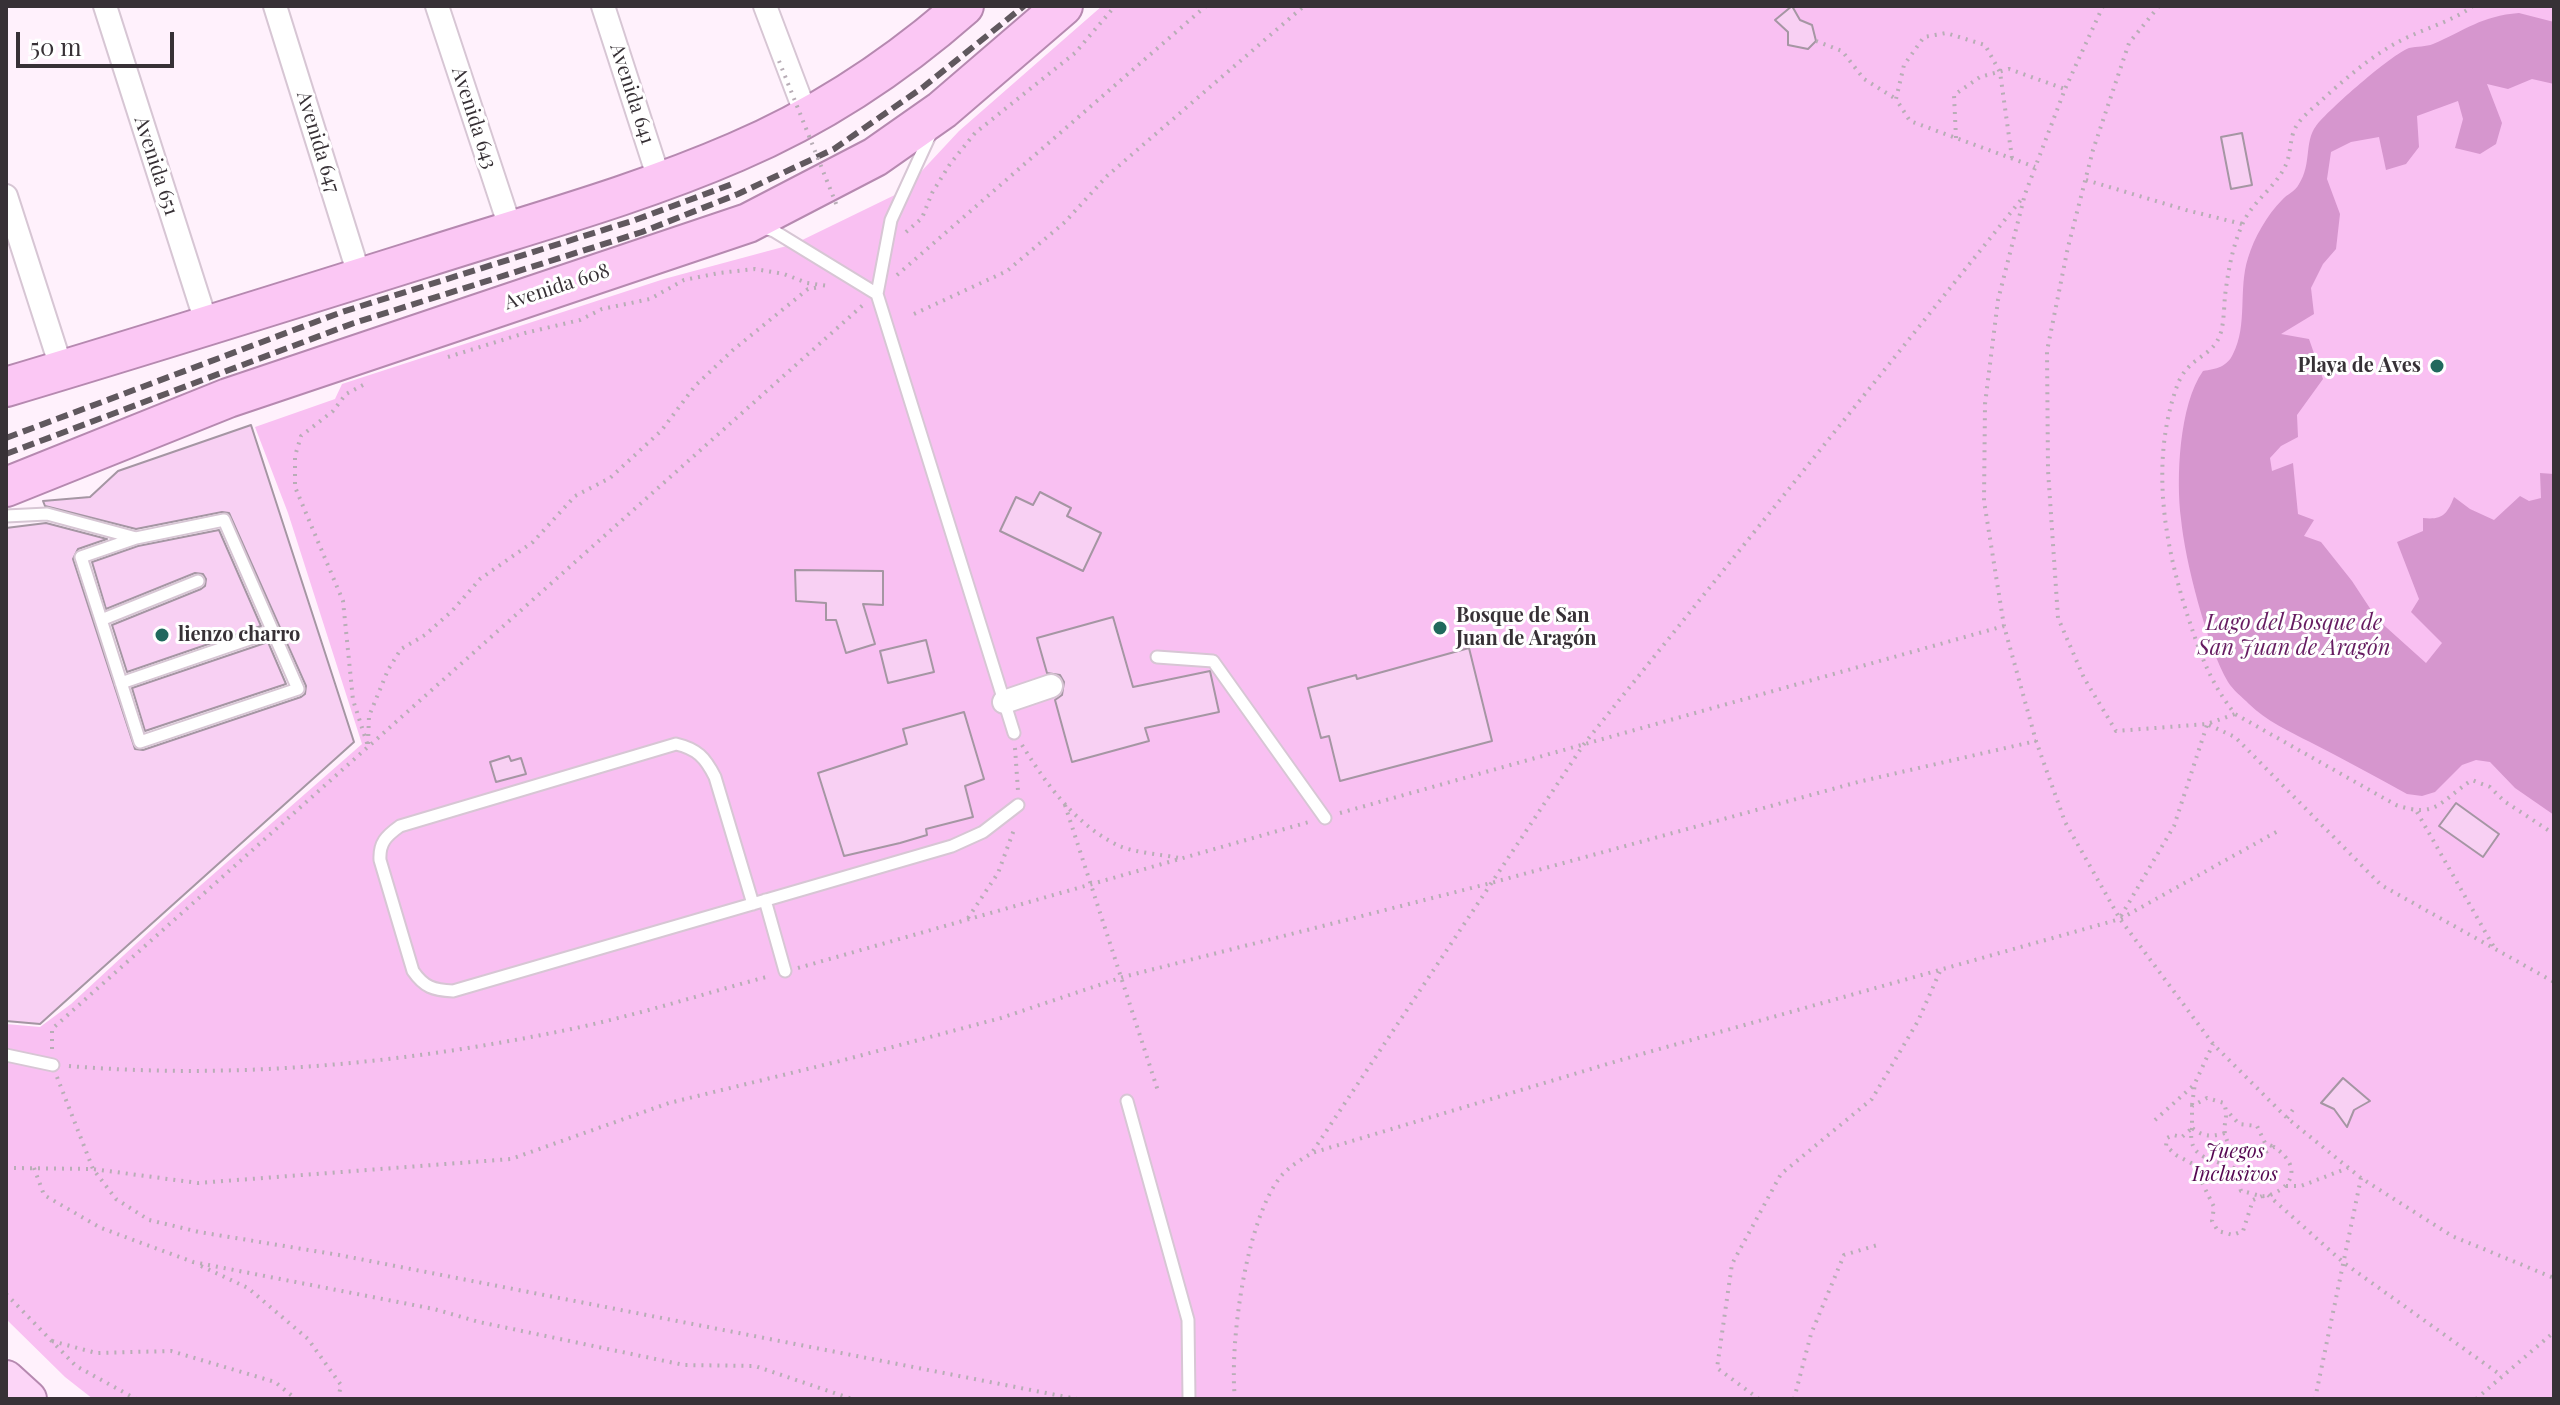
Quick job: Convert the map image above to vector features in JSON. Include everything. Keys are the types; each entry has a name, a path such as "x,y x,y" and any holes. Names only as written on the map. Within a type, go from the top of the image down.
{"highway":[{"name":"Avenida 608","path":"6,487 228,398 748,223 875,157 942,110 1063,6"},
{"path":"6,387 511,230 660,182 737,152 807,117 877,74 949,11"}],"main road":[{"path":"6,1379 28,1399"}],"street":[{"name":"Avenida 651","path":"105,6 207,325"},
{"name":"Avenida 647","path":"275,6 360,278"},
{"name":"Avenida 643","path":"437,6 511,230"},
{"name":"Avenida 641","path":"603,6 660,182"},
{"path":"765,6 807,117"},
{"path":"6,196 62,370"},
{"path":"1004,702 1051,686"}],"lane":[{"path":"942,110 891,220 877,294 1014,733"},
{"path":"748,223 774,231 877,294"},
{"path":"6,516 47,514 136,538"},
{"path":"224,520 298,689 140,742 101,620 81,557 136,538 224,520"},
{"path":"101,620 198,581"},
{"path":"121,683 273,631"},
{"path":"1157,657 1213,661 1325,818"},
{"path":"785,971 759,902 715,777 706,759 693,748 676,744 400,826 387,835 379,848 413,971 421,982 434,990 453,991 759,902 952,846 983,832 1018,805"},
{"path":"6,1055 53,1065"},
{"path":"1127,1101 1188,1320 1189,1399"}],"path":[{"path":"904,233 922,218 932,193 950,164 975,133 1075,53 1115,6"},
{"path":"1077,1399 149,1220 116,1199 93,1169 53,1065 52,1029 877,294 1206,6"},
{"path":"914,314 1007,271 1065,222 1107,176 1304,6"},
{"path":"2103,6 2065,89 2025,194 1998,300 1985,404 1984,501 2004,626 2036,741 2065,822 2120,919 2213,1044 2287,1118 2361,1178 2452,1236 2554,1278"},
{"path":"2159,6 2129,43 2068,247 2047,351 2048,470 2058,618 2084,678 2116,731 2207,724 2235,714"},
{"path":"2473,6 2463,14 2406,38 2365,61 2300,121 2291,136 2288,160 2278,178 2263,192 2242,224 2228,266 2221,331 2214,349 2190,363 2178,384 2162,460 2163,513 2170,557 2205,670 2235,714 2396,805 2417,812 2439,807 2472,780 2490,787 2504,801 2554,834"},
{"path":"1896,99 1904,65 1924,37 1946,33 1985,45 2000,72 2012,158"},
{"path":"1816,41 1842,51 1864,79 1896,99 1910,121 2035,167"},
{"path":"779,61 837,206"},
{"path":"1956,138 1954,95 1980,77 2009,69 2065,89"},
{"path":"2086,180 2242,224"},
{"path":"1312,1153 1584,744 2025,194"},
{"path":"368,746 369,716 388,670 401,649 434,627 480,579 533,542 575,496 610,478 661,431 695,386 777,313 808,289 829,286 755,269 719,273 684,280 650,299 602,309 580,320 435,360"},
{"path":"368,746 353,700 343,601 295,487 295,456 301,436 333,411 346,394 374,380"},
{"path":"53,1065 140,1072 264,1069 372,1061 475,1047 579,1027 2004,626"},
{"path":"2120,919 2174,826 2207,724"},
{"path":"2207,724 2235,737 2381,885 2554,982"},
{"path":"1014,733 1044,780 1075,817 1119,846 1180,858"},
{"path":"14,1168 93,1169 198,1183 511,1159 669,1103 1001,1018 1123,977 1491,883 1858,782 2036,741"},
{"path":"1065,805 1093,883 1158,1091"},
{"path":"2417,812 2496,951"},
{"path":"1235,1399 1234,1354 1241,1302 1249,1257 1266,1201 1281,1176 1312,1153 1624,1059 2120,919 2278,831"},
{"path":"1759,1399 1717,1368 1732,1264 1781,1174 1872,1099 1918,1021 1941,969"},
{"path":"2213,1044 2195,1083 2190,1136 2195,1148 2208,1161 2234,1168 2241,1191 2265,1196 2344,1263 2502,1376"},
{"path":"2155,1120 2195,1083"},
{"path":"2192,1106 2207,1098 2224,1103 2239,1124 2257,1126 2265,1143 2286,1155 2291,1164 2292,1177 2286,1186"},
{"path":"2224,1103 2228,1115 2225,1133 2235,1152 2246,1158 2263,1155 2274,1147"},
{"path":"2287,1118 2294,1108"},
{"path":"2192,1128 2182,1137 2173,1135 2167,1138 2166,1146 2193,1164 2214,1207 2212,1221 2218,1231 2233,1235 2243,1231 2253,1200 2286,1186 2301,1186 2348,1168"},
{"path":"2192,1128 2202,1136 2214,1137 2225,1133"},
{"path":"34,1168 44,1195 101,1228 193,1262 248,1288 308,1339 341,1385 338,1399"},
{"path":"2315,1399 2361,1178"},
{"path":"1794,1399 1811,1334 1844,1255 1881,1244"},
{"path":"193,1262 434,1309 479,1322 684,1365 755,1366 852,1399"},
{"path":"6,1294 76,1366 136,1399"},
{"path":"2476,1399 2554,1332"},
{"path":"52,1341 96,1353 171,1351 275,1382 296,1399"}],"green space":[{"name":"Bosque de San Juan de Aragón","path":"1102,6 2554,6 2554,1399 93,1399 65,1377 6,1319 6,1024 40,1027 71,1004 177,906 362,744 288,513 255,427 335,399 342,384 664,279 794,244 903,191 959,131"}],"water":[{"name":"Lago del Bosque de San Juan de Aragón","path":"2519,13 2554,22 2554,84 2532,79 2508,89 2487,84 2502,123 2496,144 2480,154 2455,148 2463,119 2458,101 2417,116 2419,147 2406,164 2386,170 2379,137 2351,142 2331,152 2327,179 2340,214 2336,249 2323,264 2311,288 2314,314 2281,334 2309,339 2323,379 2297,415 2298,437 2281,446 2270,458 2272,471 2293,463 2298,514 2314,520 2304,536 2321,542 2377,619 2426,663 2442,643 2411,612 2419,599 2397,542 2423,531 2423,518 2443,515 2454,497 2470,509 2494,520 2520,496 2529,501 2541,498 2540,473 2554,474 2554,815 2515,788 2490,762 2476,760 2462,765 2435,792 2422,796 2407,794 2286,730 2255,710 2228,682 2212,647 2192,580 2180,503 2181,443 2195,385 2203,371 2224,365 2233,354 2238,343 2245,270 2251,250 2271,213 2299,184 2316,126 2361,83 2401,52 2433,44 2484,20"}],"building":[{"path":"1792,6 1800,20 1812,25 1816,41 1808,49 1788,45 1788,32 1775,20"},
{"path":"2242,133 2252,185 2231,189 2221,137"},
{"name":"lienzo charro","path":"251,425 354,742 40,1024 6,1021 6,528 46,523 107,539 78,549 73,559 135,749 143,750 301,697 305,694 306,686 229,513 136,529 45,506 43,501 90,497 118,471"},
{"path":"1040,492 1071,508 1067,516 1101,533 1083,571 1000,531 1016,497 1033,505"},
{"path":"219,530 261,626 127,672 112,625 201,589 206,579 203,574 195,573 106,609 92,562 138,546"},
{"path":"795,570 883,571 883,605 863,604 875,644 846,653 836,620 826,620 826,603 796,601"},
{"path":"1113,617 1133,687 1210,671 1219,712 1145,728 1149,741 1072,762 1055,700 1062,695 1064,682 1060,675 1047,673 1037,638"},
{"path":"926,640 934,672 888,683 880,651"},
{"path":"268,642 286,684 145,731 132,688"},
{"path":"1469,648 1492,741 1340,781 1329,736 1321,738 1308,688 1356,675 1357,679"},
{"path":"964,712 984,779 965,786 973,817 926,829 927,835 844,856 818,773 907,744 903,729"},
{"path":"509,756 511,761 521,758 526,774 496,782 490,762"},
{"path":"2456,803 2499,834 2483,857 2439,826"},
{"path":"2343,1078 2370,1101 2354,1110 2347,1127 2334,1109 2321,1103"}],"railway":[{"path":"6,454 354,323 642,232 738,194 834,149 922,88 1024,6"},
{"path":"6,438 342,312 635,220 735,183"}],"place":[{"name":"Playa de Aves","path":"2437,366"},
{"name":"Bosque de San Juan de Aragón","path":"1440,628"},
{"name":"lienzo charro","path":"162,635"}],"park label":[{"name":"Juegos Inclusivos","path":"2235,1164"}]}
